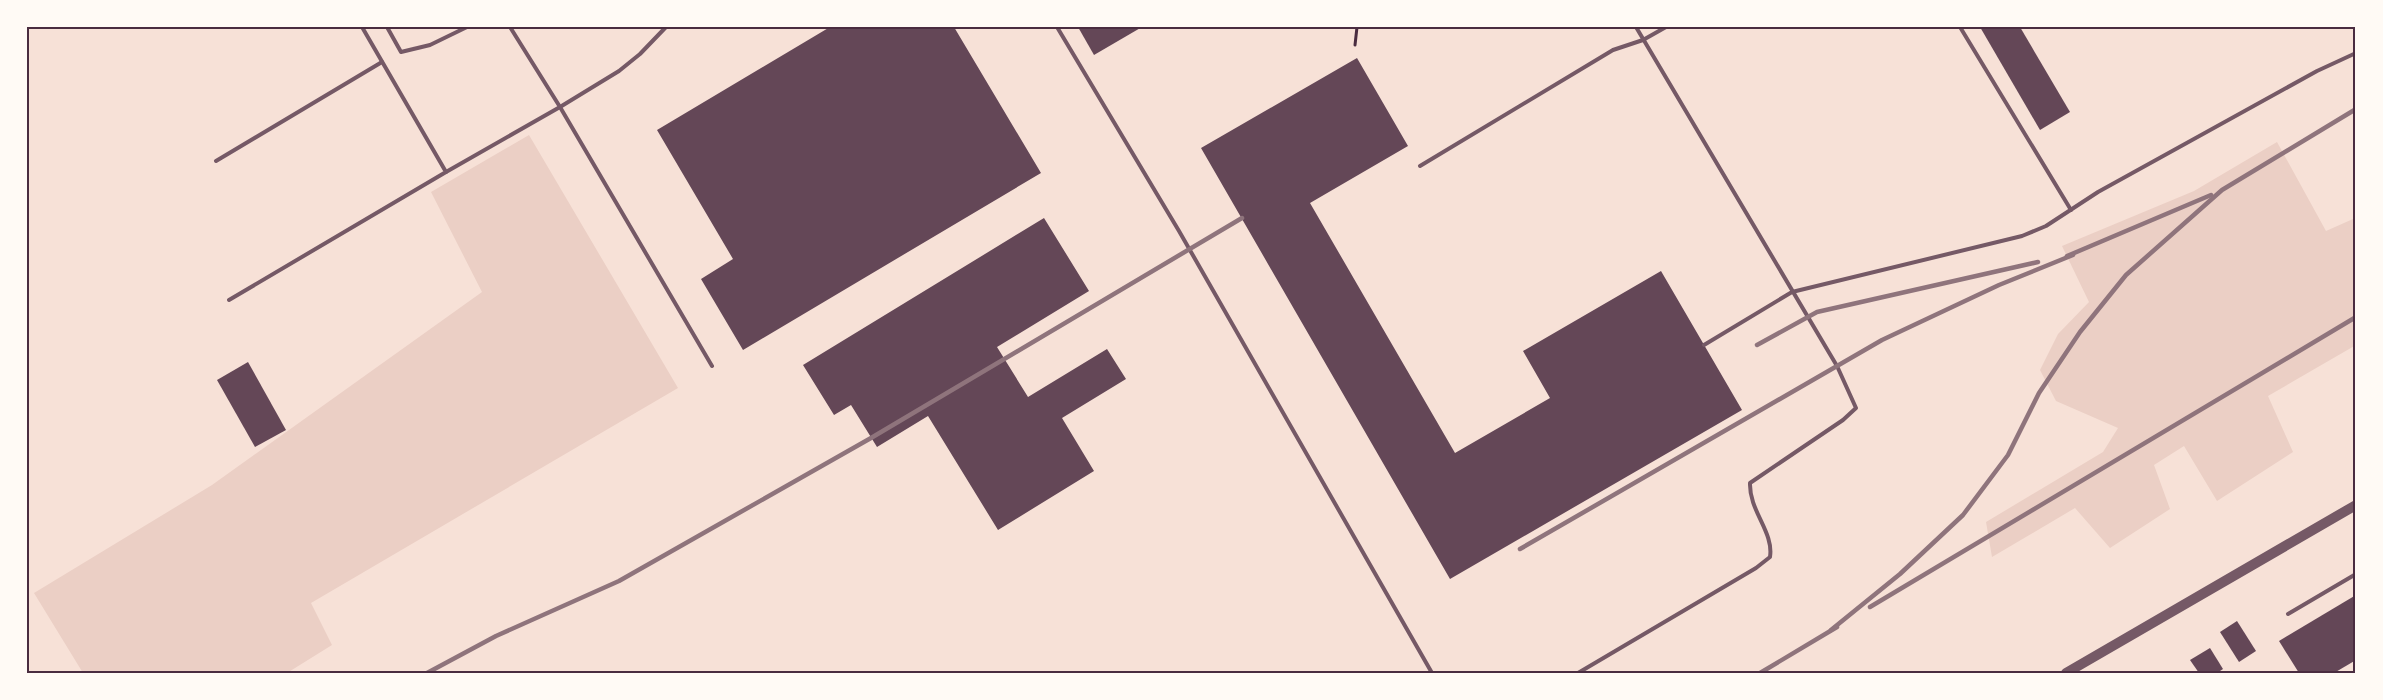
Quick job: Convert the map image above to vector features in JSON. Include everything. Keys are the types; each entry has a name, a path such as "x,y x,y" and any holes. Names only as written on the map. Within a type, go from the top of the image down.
{"street":[{"path":"2066,673 2356,505"}],"lane":[{"path":"362,27 446,172"},
{"path":"387,27 401,51 430,45 468,27"},
{"path":"510,27 560,107 712,366"},
{"path":"229,300 619,71 640,54 666,27"},
{"path":"1057,27 1179,231 1432,673"},
{"path":"1578,673 1756,568 1770,557 1772,546 1749,496 1750,483 1843,420 1856,408 1837,366 1636,27"},
{"path":"1419,166 1613,50 1643,40 1666,27"},
{"path":"1960,27 2071,210"},
{"path":"1704,345 1792,292 2022,236 2046,226 2098,192 2307,76 2356,53"},
{"path":"216,161 382,62"},
{"path":"2288,614 2356,574"}],"path":[{"path":"1355,45 1357,27"}],"shaded area":[{"path":"529,135 678,388 311,603 332,645 287,673 83,673 34,593 212,485 482,292 431,192"},
{"path":"2277,142 2326,231 2353,219 2356,224 2356,345 2268,396 2293,452 2217,501 2184,446 2154,465 2170,509 2110,548 2075,508 1992,557 1986,522 2103,452 2118,428 2056,401 2040,370 2058,334 2089,302 2062,246 2194,191"}],"building":[{"path":"830,27 954,27 1041,173 743,350 701,279 733,259 657,130"},
{"path":"1078,27 1142,27 1094,55"},
{"path":"1980,27 2020,27 2070,112 2040,130"},
{"path":"1357,58 1408,146 1310,203 1455,453 1550,398 1523,351 1661,271 1742,410 1450,579 1201,148"},
{"path":"1044,218 1089,291 997,347 1028,397 1107,349 1126,379 1062,418 1094,471 998,530 928,416 877,447 851,405 834,415 803,365"},
{"path":"248,362 286,430 255,447 217,380"},
{"path":"2356,595 2356,660 2334,673 2299,673 2279,641"},
{"path":"2237,621 2256,651 2239,662 2220,632"},
{"path":"2210,648 2223,669 2217,673 2199,673 2190,660"}],"railway":[{"path":"1831,630 1900,574 1963,515 2008,455 2039,393 2080,332 2126,275 2222,190 2356,109"},
{"path":"2067,256 2211,195"},
{"path":"427,673 496,636 619,581 871,438 1242,218"},
{"path":"1520,549 1882,340 1999,285 2073,255"},
{"path":"1757,345 1817,312 2038,262"},
{"path":"1870,607 2356,317"},
{"path":"1760,673 1837,627"}]}
